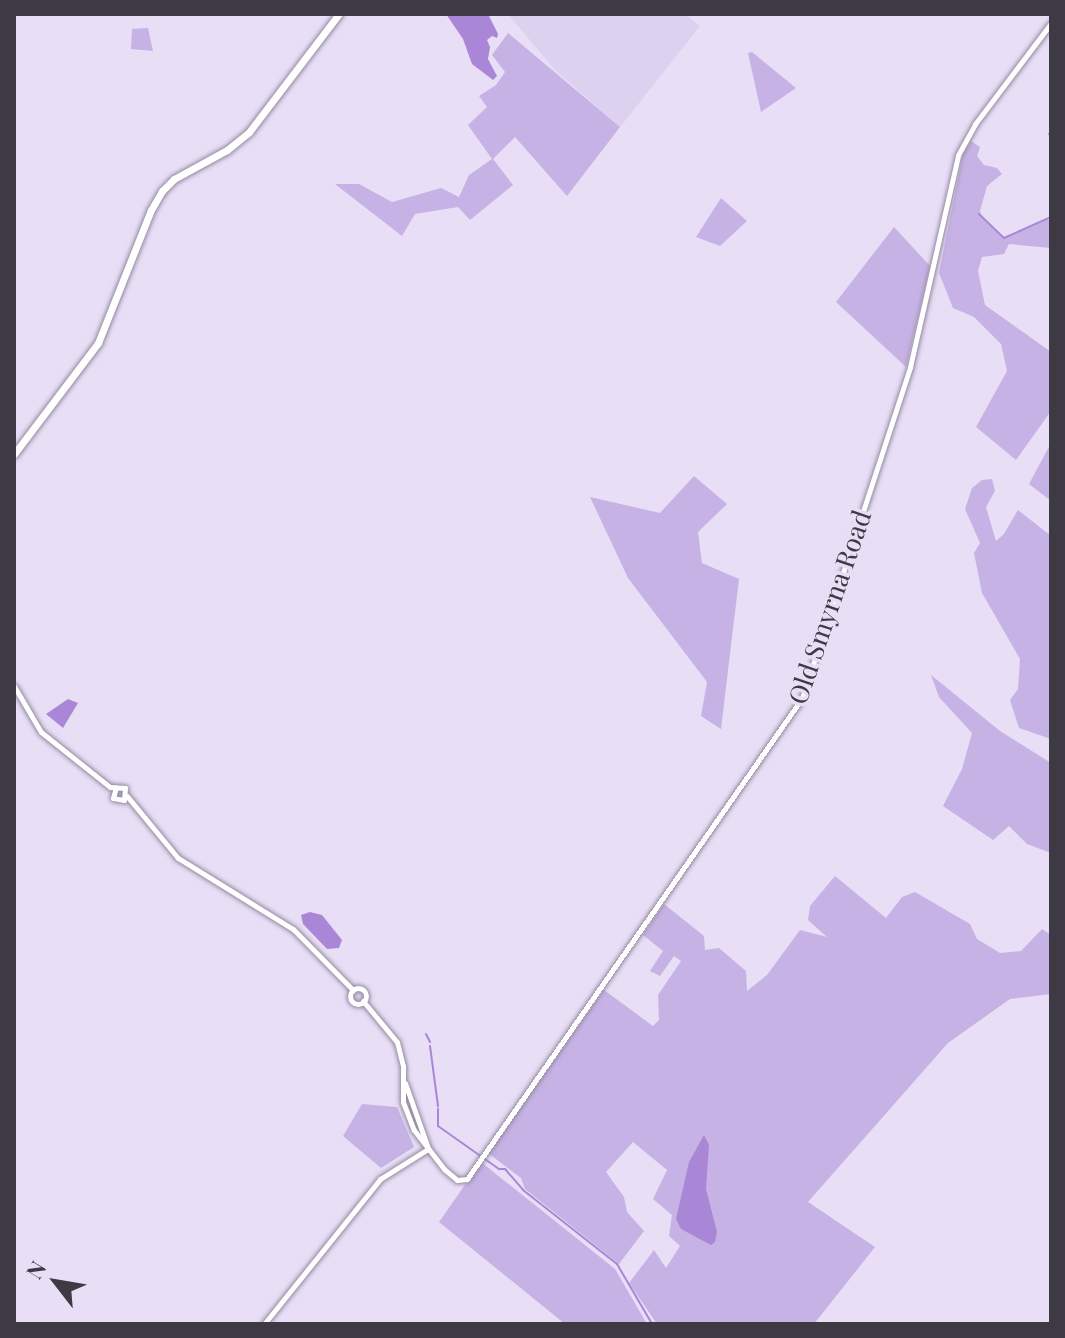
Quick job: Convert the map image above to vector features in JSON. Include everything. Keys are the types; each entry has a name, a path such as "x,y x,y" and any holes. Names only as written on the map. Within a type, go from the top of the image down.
{"main road":[{"path":"14,454 98,343 159,195 174,179 230,147 252,129 339,14"}],"street":[{"name":"Old Smyrna Road","path":"428,1149 457,1180 467,1179 804,695 816,649 910,367 958,155 975,124 1051,23"},
{"path":"14,686 41,732 113,789 115,800 126,799 145,814 178,858 293,929 353,990 362,990 363,1001 397,1042 407,1117 428,1149 396,1166 376,1183 264,1324"},
{"path":"113,789 125,788 126,799"},
{"path":"353,990 352,1001 363,1001"}],"shaded area":[{"path":"446,14 488,14 498,34 497,38 492,36 487,40 490,47 488,59 497,76 493,80 472,64 463,39"},
{"path":"508,14 685,14 700,26 620,127 554,69"},
{"path":"148,28 153,51 131,49 132,29"},
{"path":"508,33 620,127 567,196 515,137 493,159 513,185 470,220 458,207 415,214 402,236 335,184 359,184 392,202 441,188 459,197 469,175 492,159 468,125 487,107 479,96 496,85 505,72 492,55"},
{"path":"752,52 796,88 761,112 748,53"},
{"path":"971,141 980,147 977,156 984,165 997,168 1002,174 987,186 980,211 982,218 1003,238 1048,219 1051,222 1051,248 1009,244 1004,254 982,257 978,271 985,305 1051,352 1051,411 1016,460 976,427 1007,371 1001,344 974,317 953,308 939,273 963,154"},
{"path":"721,198 747,221 720,246 696,237"},
{"path":"894,227 930,266 906,367 836,302"},
{"path":"1051,443 1051,501 1029,484"},
{"path":"694,476 727,504 698,532 702,563 739,579 721,729 701,716 707,682 628,578 590,497 660,513"},
{"path":"992,479 995,491 986,507 996,541 1004,534 1018,510 1051,536 1051,739 1019,728 1010,700 1018,689 1020,659 982,593 974,553 980,543 965,509 972,488 982,480"},
{"path":"931,675 1000,731 1051,763 1051,853 1027,844 1009,826 993,840 943,806 962,769 972,733 939,697"},
{"path":"68,699 78,703 63,728 46,714"},
{"path":"835,876 886,918 902,897 915,892 970,924 977,939 1000,953 1021,951 1042,929 1051,935 1051,994 1010,999 948,1043 808,1202 875,1247 814,1324 657,1324 629,1283 654,1250 666,1268 680,1246 669,1236 672,1215 653,1199 667,1170 633,1142 606,1172 624,1197 627,1212 644,1231 619,1264 525,1189 521,1178 488,1153 604,990 653,1026 659,1020 658,995 681,961 674,956 660,976 650,971 663,951 643,935 664,904 704,936 705,950 719,948 746,971 747,991 767,975 800,930 827,937 808,920 810,906"},
{"path":"310,912 322,915 342,940 339,948 327,949 303,924 301,915"},
{"path":"362,1104 397,1107 414,1147 381,1168 343,1136"},
{"path":"704,1135 709,1145 706,1189 717,1232 711,1245 681,1229 676,1219 689,1162"},
{"path":"481,1162 615,1269 647,1324 565,1324 439,1222"}],"waterway":[{"path":"979,214 1004,238 1051,217"},
{"path":"426,1034 430,1042"},
{"path":"430,1046 438,1106"},
{"path":"438,1109 438,1126 499,1169 505,1169 523,1190 617,1264 652,1324"}]}
